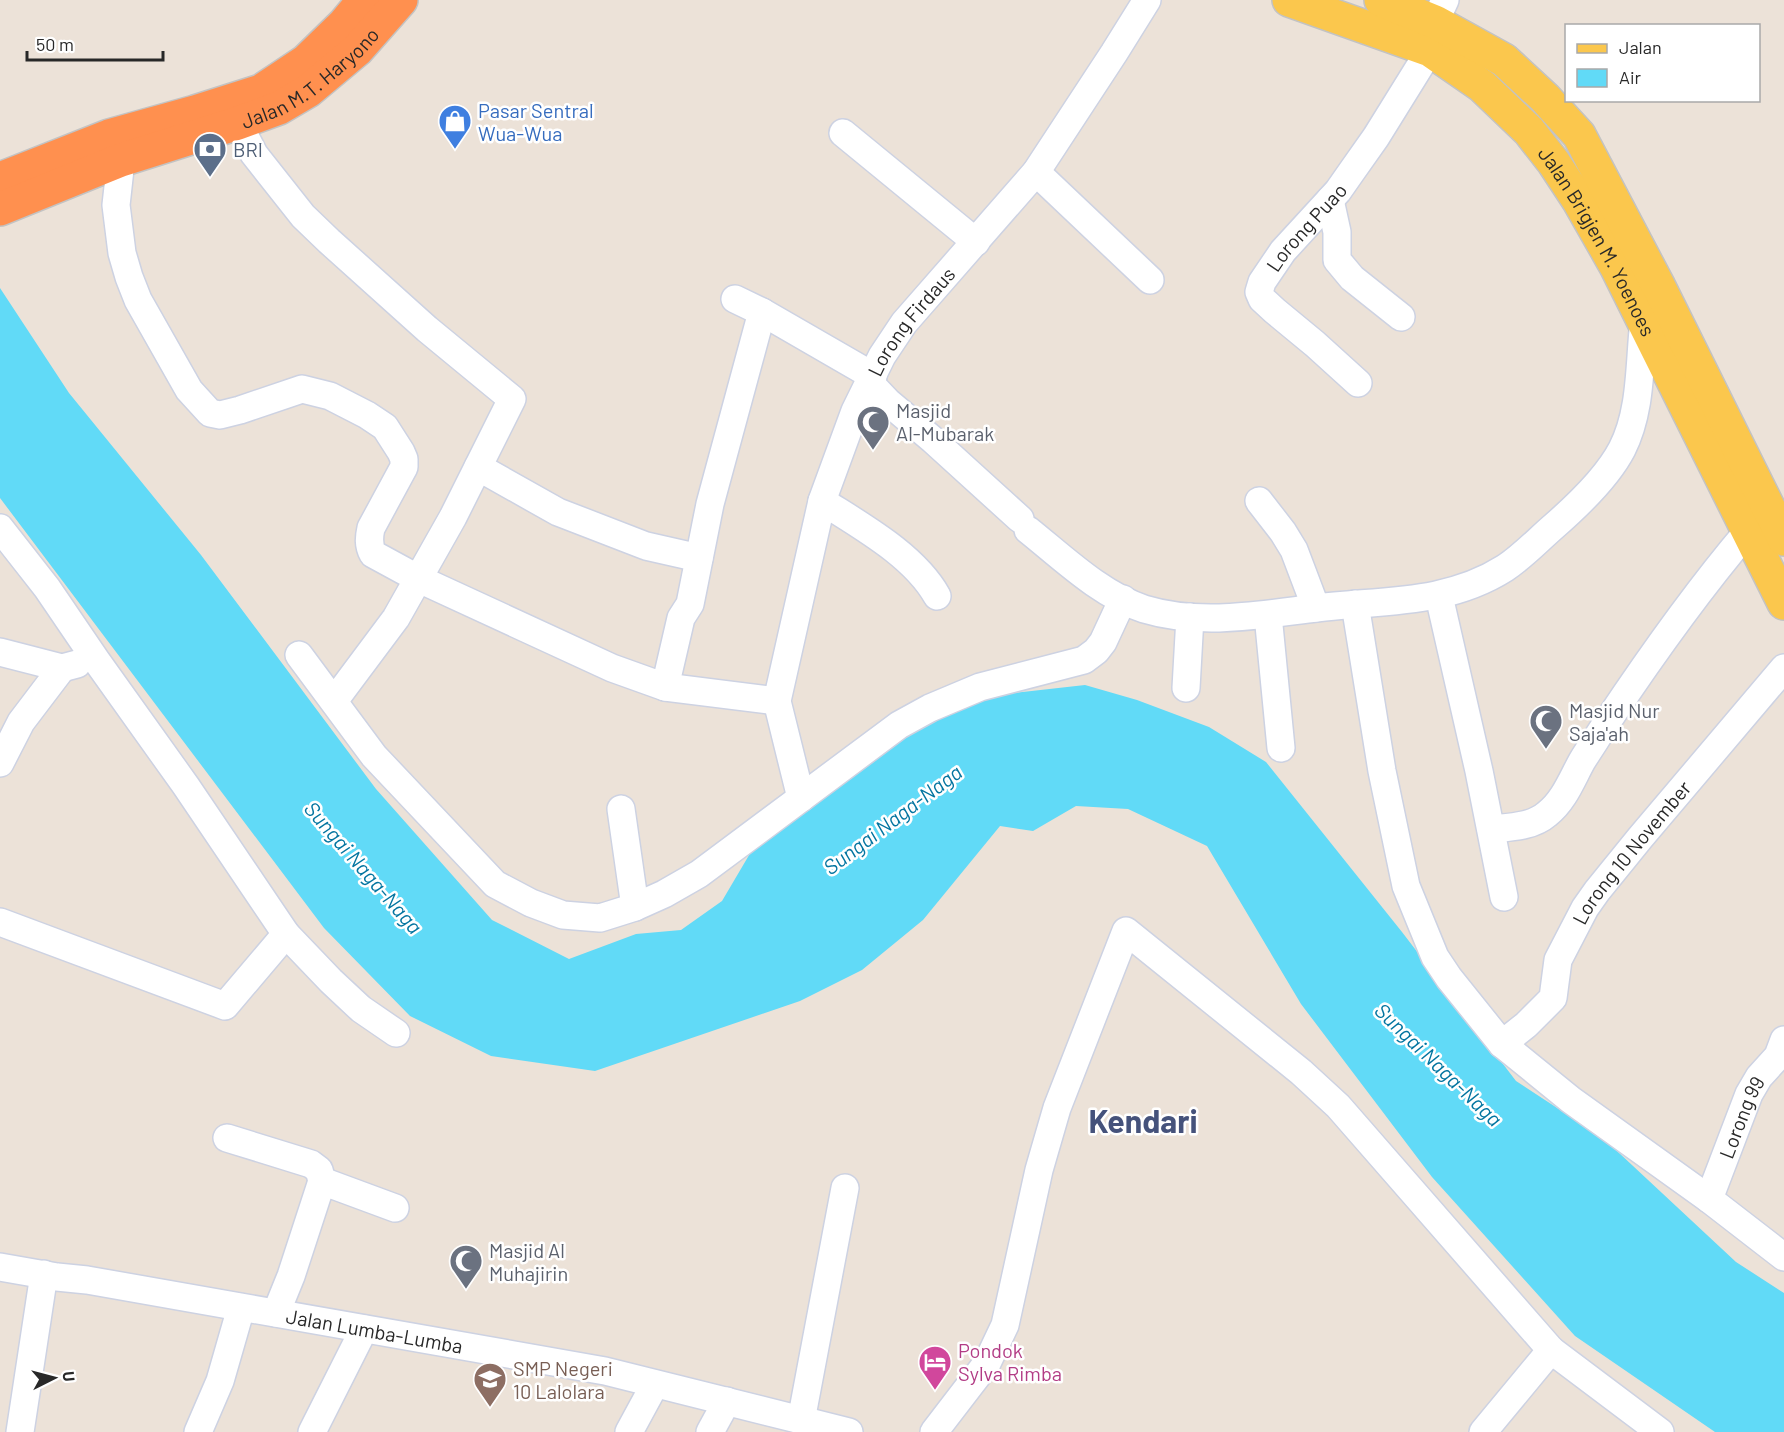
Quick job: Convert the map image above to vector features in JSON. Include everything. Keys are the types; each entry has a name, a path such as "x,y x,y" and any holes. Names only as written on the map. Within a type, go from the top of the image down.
{"highway":[{"name":"Jalan M.T. Haryono","path":"0,179 109,136 261,91 306,61 344,24 364,0"},
{"name":"Jalan M.T. Haryono","path":"0,209 121,160 279,108 308,91 357,50 401,0"}],"main road":[{"name":"Jalan Brigjen M. Yoenoes","path":"1289,0 1437,24 1482,86 1529,131 1579,201 1616,266 1784,603"},
{"name":"Jalan Brigjen M. Yoenoes","path":"1381,0 1437,24 1504,60 1580,135 1659,287 1784,539"}],"street":[{"name":"Lorong Firdaus","path":"801,798 777,701 822,501 855,411 882,356 904,323 1036,172 1147,0"},
{"name":"Lorong Puao","path":"1358,383 1275,311 1262,299 1259,292 1262,282 1283,251 1330,200 1376,137 1437,24"},
{"path":"238,123 254,154 312,224 419,322 512,399 419,579 396,618 334,702"},
{"path":"843,133 976,242"},
{"path":"121,160 116,205 122,253 138,300 189,390 210,413 220,415 240,410 302,389 330,396 367,415 385,428 401,452 404,467 371,528 369,539 373,554 419,579 612,668 665,687 777,701"},
{"path":"1036,172 1150,280"},
{"path":"1330,200 1337,231 1337,260 1352,278 1401,317"},
{"path":"735,299 762,312 871,379 888,402 1024,525 1102,589 1142,608 1190,617 1268,615 1439,596 1471,585 1505,568 1571,512 1596,486 1621,451 1632,425 1644,320"},
{"path":"665,687 681,618 690,604 710,504 762,312"},
{"path":"478,467 568,516 646,546 699,558"},
{"path":"822,501 885,541 929,582 937,596"},
{"path":"1259,501 1294,550 1316,608"},
{"path":"0,528 47,588 186,786 286,934 361,1009 396,1033"},
{"path":"1491,829 1538,821 1560,802 1584,759 1654,652 1722,561 1749,530"},
{"path":"1439,596 1455,661 1504,897"},
{"path":"299,655 374,756 495,884 531,903 563,915 600,918 635,907 699,874 899,725 930,708 980,687 1084,660 1103,642 1123,599"},
{"path":"1355,604 1382,771 1406,886 1435,957 1502,1044 1571,1100 1709,1199 1784,1257"},
{"path":"1268,615 1281,748"},
{"path":"1186,688 1190,617"},
{"path":"0,652 62,668 96,660"},
{"path":"0,762 21,722 62,668"},
{"name":"Lorong 10 November","path":"1502,1044 1526,1025 1553,998 1558,960 1585,908 1597,891 1784,668"},
{"path":"621,809 635,907"},
{"path":"0,922 225,1006 286,934"},
{"path":"934,1432 987,1364 1005,1325 1039,1170 1057,1108 1126,931 1301,1072 1338,1106 1551,1350 1660,1432"},
{"name":"Lorong 99","path":"1709,1199 1749,1094 1759,1077 1778,1056 1784,1040"},
{"path":"227,1138 311,1164 319,1170 322,1180 291,1276 276,1313"},
{"path":"322,1180 395,1208"},
{"path":"801,1420 845,1188"},
{"name":"Jalan Lumba-Lumba","path":"0,1267 87,1280 605,1371 849,1432"},
{"path":"20,1432 44,1274"},
{"path":"198,1432 220,1381 241,1308"},
{"path":"312,1432 364,1329"},
{"path":"1483,1432 1551,1350"},
{"path":"629,1432 654,1384"},
{"path":"710,1432 727,1401"},
{"path":"0,1430 10,1432"}],"water":[{"name":"Sungai Naga-Naga","path":"0,288 69,393 201,555 376,789 492,920 569,959 636,934 681,930 722,901 755,845 906,732 979,697 1085,685 1137,700 1209,727 1266,762 1402,932 1516,1081 1603,1138 1736,1262 1784,1293 1784,1432 1715,1432 1575,1336 1432,1177 1301,1004 1207,846 1128,809 1076,806 1033,831 1000,826 923,920 862,970 800,1001 595,1071 491,1056 410,1016 324,928 0,498"}],"place":[{"name":"Pasar Sentral Wua-Wua","path":"455,150"},
{"name":"BRI","path":"210,178"},
{"name":"Masjid Al-Mubarak","path":"873,451"},
{"name":"Masjid Nur Saja'ah","path":"1546,750"},
{"name":"Masjid Al Muhajirin","path":"466,1290"},
{"name":"Pondok Sylva Rimba","path":"935,1391"},
{"name":"SMP Negeri 10 Lalolara","path":"490,1408"}],"district":[{"name":"Kendari","path":"1143,1120"}]}
